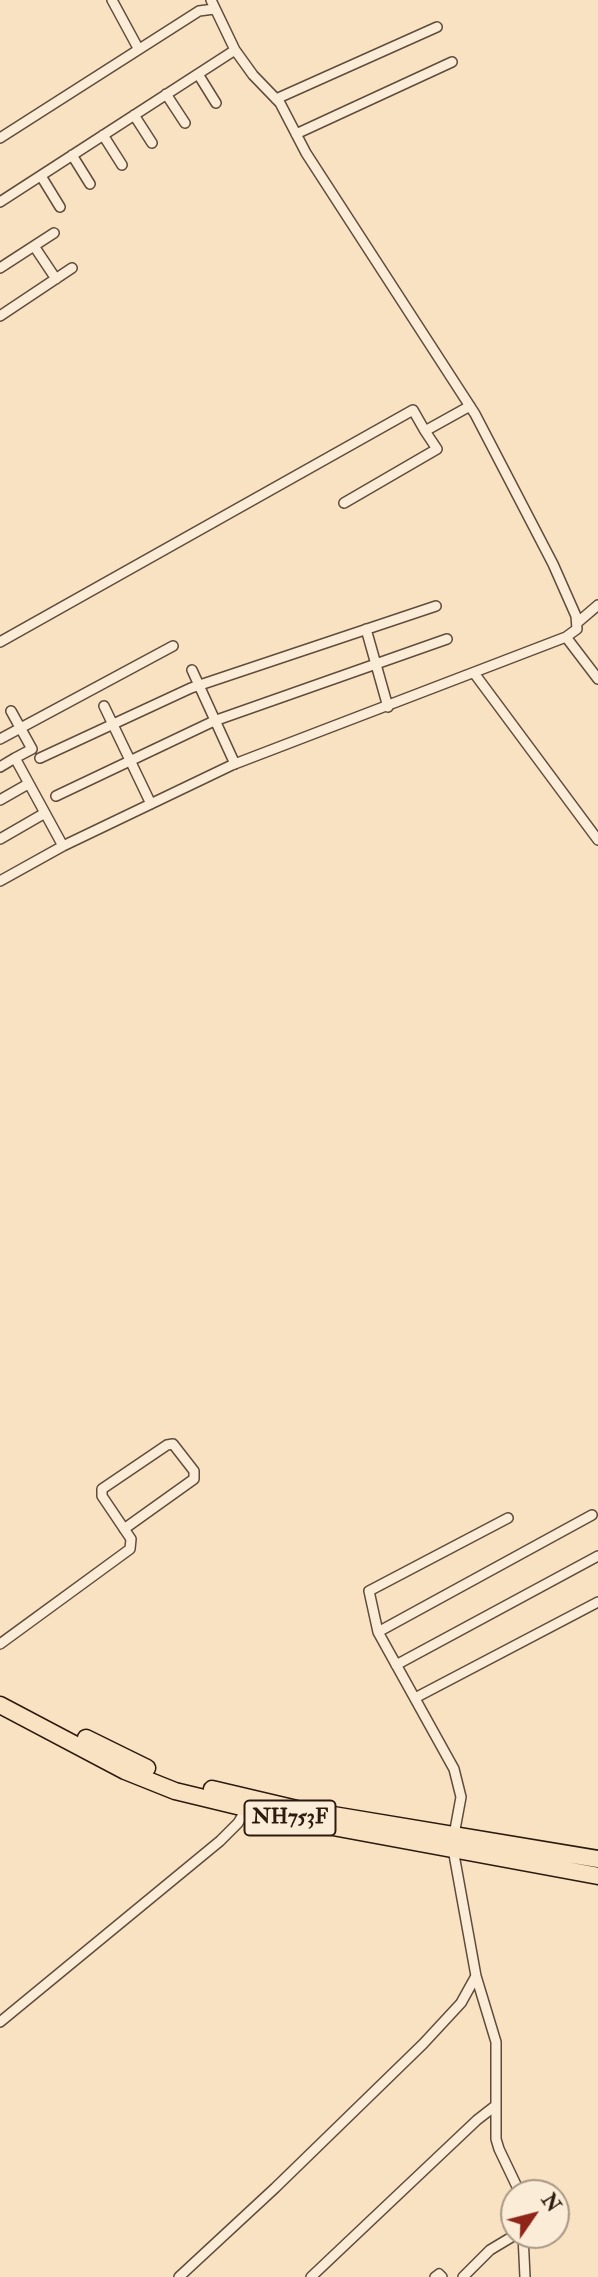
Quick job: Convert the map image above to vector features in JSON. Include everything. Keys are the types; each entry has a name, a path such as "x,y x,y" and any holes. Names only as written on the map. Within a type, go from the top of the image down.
{"highway":[{"name":"NH753F","path":"0,1692 130,1761 178,1781 598,1876"},
{"name":"NH753F","path":"0,1705 125,1771 175,1791 295,1820 598,1859"}],"street":[{"path":"112,0 138,48"},
{"path":"0,138 138,48 199,10 213,5 235,50 253,75 276,99 352,225 470,406 553,564 577,623 577,629 566,637 235,764 63,846 0,881"},
{"path":"276,99 437,27"},
{"path":"0,202 235,50"},
{"path":"296,134 452,62"},
{"path":"198,74 216,103"},
{"path":"166,94 185,122"},
{"path":"134,115 152,143"},
{"path":"103,135 122,164"},
{"path":"72,155 90,184"},
{"path":"40,176 60,207"},
{"path":"0,268 54,233"},
{"path":"34,246 57,279"},
{"path":"0,316 72,268"},
{"path":"425,431 470,406"},
{"path":"0,642 413,410 437,449 344,503"},
{"path":"577,623 598,605"},
{"path":"40,758 199,685 436,606"},
{"path":"366,629 388,707"},
{"path":"566,637 598,678"},
{"path":"56,796 215,720 447,639"},
{"path":"0,739 173,646"},
{"path":"192,670 235,764"},
{"path":"474,673 598,840"},
{"path":"104,706 151,804"},
{"path":"1,763 32,749 11,711"},
{"path":"15,758 63,846"},
{"path":"0,800 28,783"},
{"path":"0,839 44,813"},
{"path":"0,1644 130,1549 132,1542 102,1496 102,1489 173,1444 194,1471 194,1479 124,1529"},
{"path":"378,1632 592,1516"},
{"path":"508,1518 369,1591 378,1632 454,1769 460,1787 460,1808 454,1842 476,1976 496,2042 495,2106 499,2149 513,2179"},
{"path":"396,1665 598,1556"},
{"path":"415,1698 598,1602"},
{"path":"0,2022 202,1857 231,1831 247,1808"},
{"path":"179,2277 423,2044 461,2003 476,1976"},
{"path":"311,2277 495,2106"},
{"path":"463,2277 490,2249 500,2243"},
{"path":"524,2249 525,2277"},
{"path":"435,2277 439,2274 442,2277"}]}
